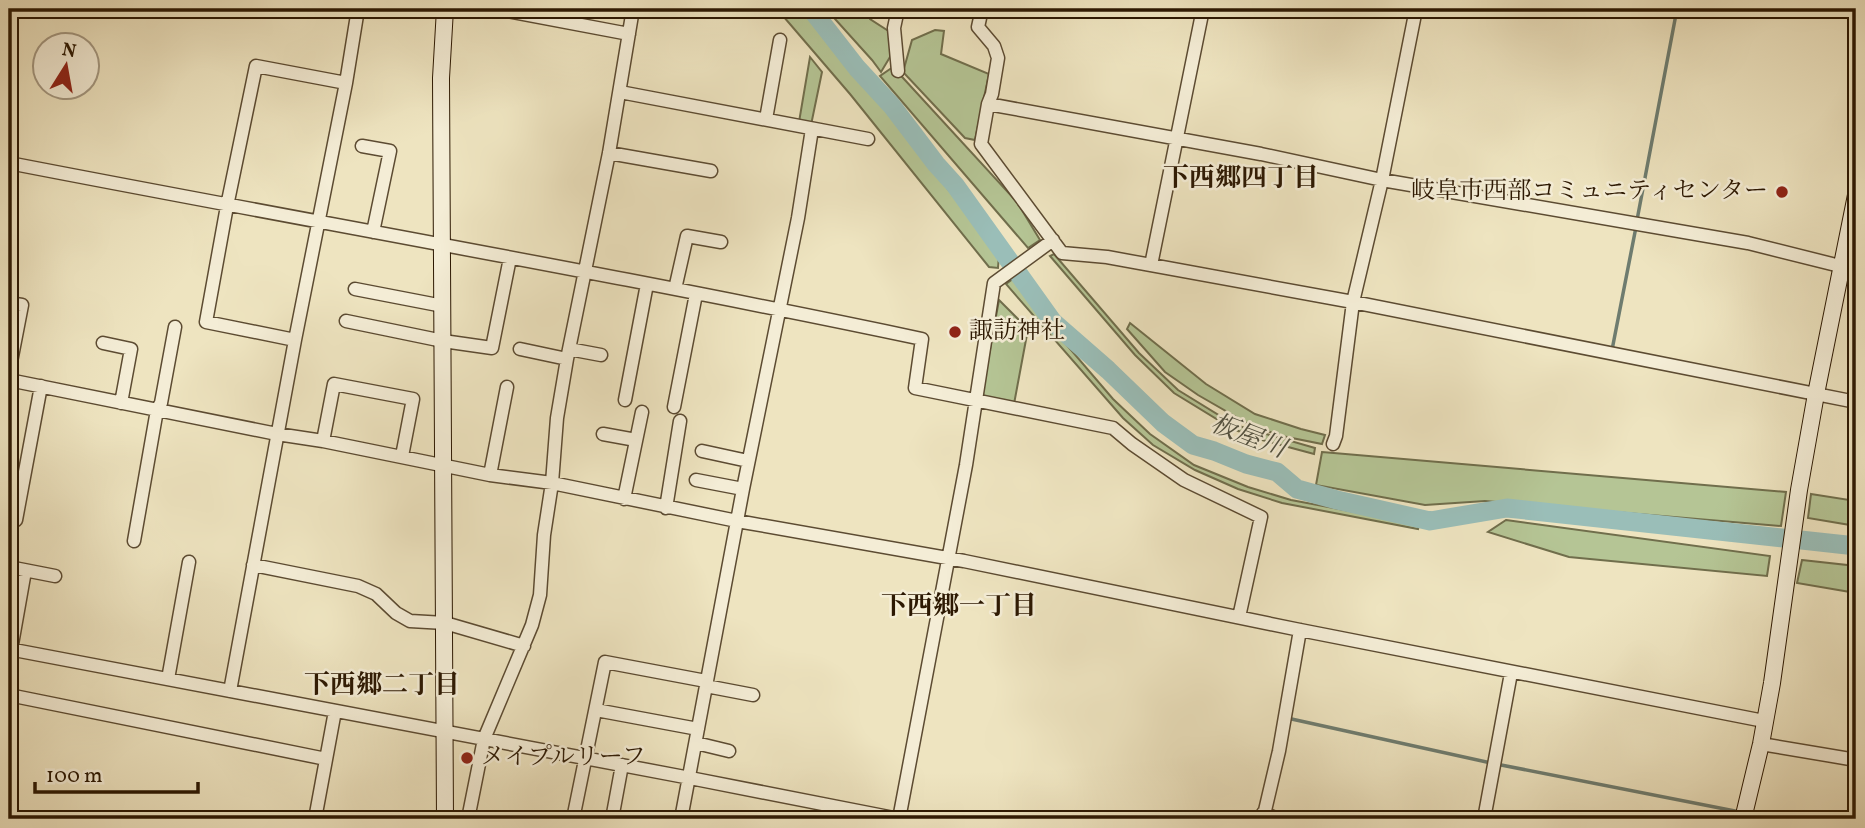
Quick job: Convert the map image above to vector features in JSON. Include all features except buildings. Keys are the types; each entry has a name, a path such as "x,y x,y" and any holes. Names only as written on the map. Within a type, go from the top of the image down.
{"street":[{"path":"230,691 358,9"},
{"path":"445,9 441,78 445,819"},
{"path":"497,9 629,34"},
{"path":"483,819 468,818 484,739 524,646 540,595 557,418 609,153 633,9"},
{"path":"898,9 894,28 898,71"},
{"path":"982,9 978,27 994,46 998,58 981,144 1050,243 1062,253 1107,257 1353,302 1856,402"},
{"path":"1151,265 1203,9"},
{"path":"1333,444 1353,302 1416,9"},
{"path":"766,119 780,40"},
{"path":"295,340 206,322 227,206 256,66 346,83"},
{"path":"620,92 868,139"},
{"path":"988,104 1176,138 1381,180 1748,243 1849,268"},
{"path":"681,819 748,461 798,218 812,129"},
{"path":"362,146 390,152 373,232"},
{"path":"609,153 711,171"},
{"path":"9,163 676,289 922,339 915,388 1113,428 1184,480 1261,517 1239,617"},
{"path":"1742,819 1772,683 1799,490 1816,394 1849,268 1856,195"},
{"path":"676,289 687,236 721,242"},
{"path":"25,571 10,650 899,819 966,465 994,283 1050,243"},
{"path":"346,321 492,348 510,258"},
{"path":"625,400 647,284"},
{"path":"355,289 443,306"},
{"path":"674,407 696,295"},
{"path":"9,303 22,305 9,372"},
{"path":"134,541 175,327"},
{"path":"103,343 131,349 121,402"},
{"path":"520,349 601,355"},
{"path":"9,380 490,475 552,483 666,508 949,560 1764,721"},
{"path":"323,441 334,384 413,399 402,456"},
{"path":"16,520 41,386"},
{"path":"490,475 507,387"},
{"path":"624,499 642,412"},
{"path":"666,508 680,421"},
{"path":"603,434 636,440"},
{"path":"702,452 748,461"},
{"path":"696,480 743,489"},
{"path":"168,679 189,562"},
{"path":"253,565 358,586 376,594 410,621 445,623 524,646"},
{"path":"9,567 55,576"},
{"path":"1278,819 1263,816 1279,751 1300,631"},
{"path":"573,819 605,662 753,695"},
{"path":"1484,819 1511,673"},
{"path":"9,695 326,759"},
{"path":"596,710 698,729"},
{"path":"315,819 335,711"},
{"path":"696,743 729,751"},
{"path":"1760,744 1856,760"},
{"path":"612,819 622,765"}],"green space":[{"path":"777,9 800,9 841,54 874,98 892,113 948,189 979,224 999,255 998,268 989,267 850,94"},
{"path":"826,9 866,9 870,19 890,32 890,57 881,72 872,60"},
{"path":"935,30 944,31 941,54 989,74 975,140 965,138 903,72 912,40"},
{"path":"810,57 822,72 811,125 799,122"},
{"path":"893,67 1017,202 1040,240 1028,248 880,76"},
{"path":"1054,254 1139,353 1178,390 1235,425 1315,448 1314,454 1233,429 1174,393 1135,355 1050,256"},
{"path":"1014,278 1035,308 1113,399 1150,434 1194,465 1248,487 1291,500 1419,524 1418,529 1282,503 1238,489 1195,470 1153,445 1123,418 1006,284"},
{"path":"999,300 1028,329 1014,404 981,398"},
{"path":"1130,323 1206,384 1255,414 1325,435 1322,444 1282,436 1252,426 1198,395 1165,372 1127,329"},
{"path":"1322,452 1786,492 1781,526 1485,501 1425,505 1316,485"},
{"path":"1811,494 1856,501 1856,526 1808,518"},
{"path":"1506,520 1770,556 1767,576 1569,557 1488,532"},
{"path":"1802,560 1856,566 1856,593 1797,583"}],"waterway":[{"name":"板屋川","path":"811,9 955,185 1053,322 1163,423 1193,445 1277,472 1297,489 1430,521 1507,508 1856,546"},
{"path":"1637,220 1677,9"},
{"path":"1612,350 1636,227"},
{"path":"1287,718 1491,763 1735,811"}],"place":[{"name":"岐阜市西部コミュニティセンター","path":"1782,192"},
{"name":"諏訪神社","path":"955,332"},
{"name":"メイプルリーフ","path":"467,758"}],"district":[{"name":"下西郷四丁目","path":"1241,179"},
{"name":"下西郷一丁目","path":"959,607"},
{"name":"下西郷二丁目","path":"382,686"}]}
